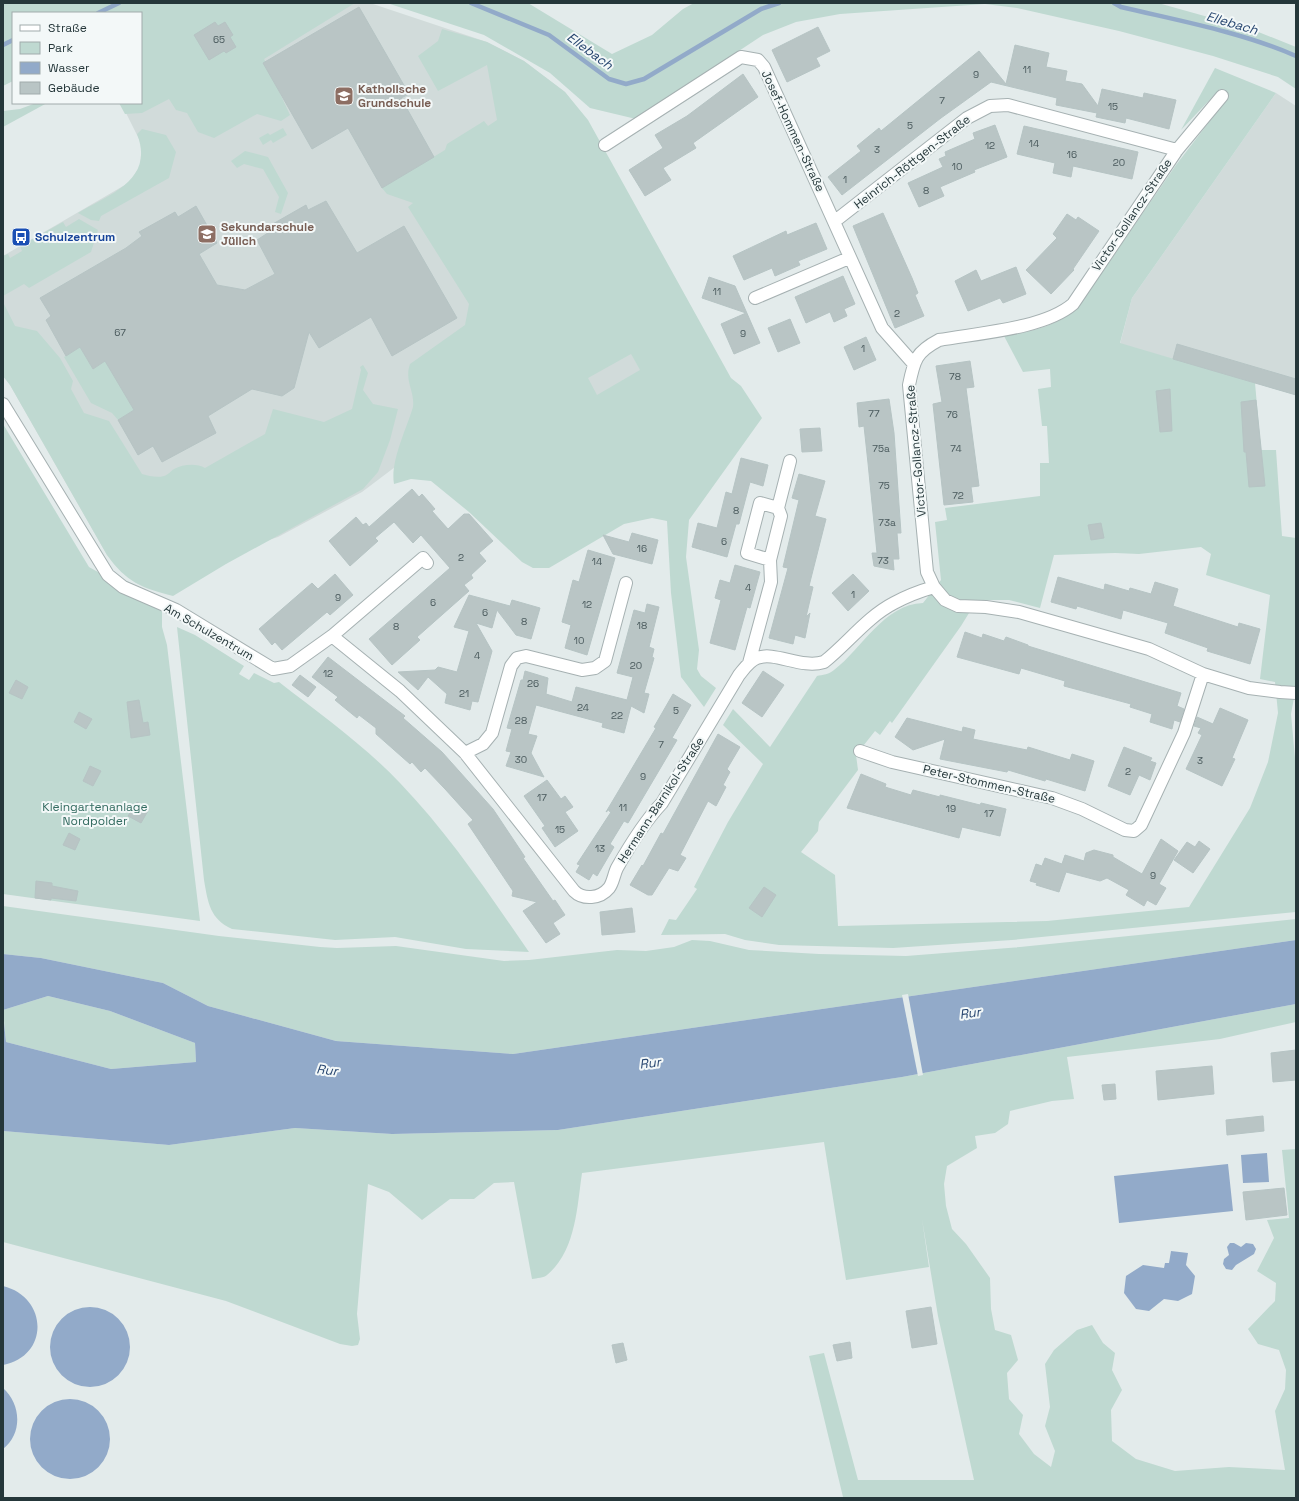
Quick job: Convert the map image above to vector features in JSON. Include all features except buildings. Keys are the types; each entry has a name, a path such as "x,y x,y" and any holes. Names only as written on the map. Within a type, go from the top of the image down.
{"street":[{"name":"Josef-Hommen-Straße","path":"605,145 741,57 758,60 764,67 835,221 849,258 882,328 913,363"},
{"name":"Victor-Gollancz-Straße","path":"1222,96 1176,150 1073,304 1063,313 1022,326 939,340 924,348 913,363 909,385 927,572 934,587 945,600 958,606 986,607 1020,612 1149,649 1203,674 1249,688 1296,693"},
{"name":"Heinrich-Röttgen-Straße","path":"835,221 967,118 990,106 1008,105 1176,150"},
{"path":"755,298 849,258"},
{"name":"Am Schulzentrum","path":"3,404 108,575 123,587 176,610 273,669 290,666 332,636 423,558 427,563"},
{"path":"749,663 770,582 770,560 782,516 778,508 790,461"},
{"path":"770,560 747,553 760,503 778,508"},
{"path":"465,753 483,744 492,733 511,666 517,658 526,656 582,670 595,668 604,661 626,583"},
{"path":"749,663 757,658 767,656 803,664 815,665 824,662 870,620 893,603 914,593 934,587"},
{"name":"Hermann-Barnikol-Straße","path":"332,636 400,690 465,753 574,891 580,896 587,898 600,895 610,888 616,870 647,819 662,803 739,675 749,663"},
{"name":"Peter-Stommen-Straße","path":"860,751 892,762 1052,798 1082,809 1125,830 1134,831 1141,825 1184,733 1203,674"}],"shaded area":[{"path":"196,3 370,3 487,42 524,61 565,92 585,118 632,355 693,464 543,551 478,492 399,464 362,492 278,537 139,582 107,555 10,385 3,376 3,256 130,182 140,166 142,145 122,104 142,104 142,101"},
{"path":"1276,93 1296,106 1296,395 1120,344 1132,298"}],"green space":[{"path":"355,3 264,59 290,115 281,121 257,114 214,138 198,132 187,113 176,110 169,99 142,113 125,114 120,104 142,104 142,12 12,12 12,82 3,86 3,4"},
{"path":"387,3 528,3 612,54 652,35 683,9 694,3 1158,3 1251,29 1296,47 1296,89 1278,77 1213,56 1119,31 1017,8 985,4 840,14 796,22 763,35 636,119 590,108 550,73 484,35"},
{"path":"442,29 487,42 524,61 565,92 588,120 731,378 741,386 762,418 689,520 686,557 699,650 697,669 701,676 716,688 704,707 681,677 671,593 667,521 652,518 624,524 549,568 533,568 522,562 469,512 431,481 411,479 394,484 393,475 396,456 413,407 413,396 408,376 410,364 465,325 469,304 408,207 413,203 387,194 382,188 445,150 447,144 484,121 488,126 497,120 487,65 438,91 418,56 438,41","holes":["631,354 640,370 597,395 588,378"]},
{"path":"1215,68 1276,93 1132,298 1120,343 1255,383 1261,450 1276,450 1282,536 1296,538 1296,687 1291,714 1296,769 1296,912 1012,940 893,948 779,945 745,940 725,934 661,935 669,919 676,920 697,889 694,887 728,822 763,764 723,725 733,709 770,747 817,676 834,670 885,619 909,605 923,603 941,580 935,522 947,520 945,508 1040,496 1040,463 1049,463 1047,426 1042,426 1038,389 1051,387 1050,369 1023,372 1004,336 1045,327 1062,318 1080,304 1176,165 1226,100 1220,89 1181,130","holes":["1201,547 1211,554 1206,575 1270,595 1260,679 1275,682 1278,713 1268,762 1250,808 1189,907 1047,921 838,926 835,875 801,852 818,831 819,822 858,770 856,755 875,731 880,735 890,721 892,723 961,626 977,600 1009,600 1040,608 1054,555 1115,553 1139,554"]},
{"path":"33,104 45,104 3,127 3,111 20,109"},
{"path":"283,128 287,135 273,143 271,140 263,145 259,138 268,133 270,135"},
{"path":"142,129 166,135 176,152 169,178 101,216 99,221 91,220 78,213 115,192 126,184 135,174 140,163 141,150 137,134"},
{"path":"245,151 268,157 288,193 281,214 275,212 279,197 263,169 244,164 237,168 231,161"},
{"path":"79,219 98,230 91,252 29,288 24,284 3,296 3,256 8,254 10,258 22,251 20,246 63,222 66,227"},
{"path":"3,302 15,326 37,331 60,358 73,381 71,389 84,413 109,421 142,474 161,477 182,466 198,465 205,468 265,434 273,409 324,422 352,409 361,370 360,367 363,365 368,373 363,390 373,404 398,409 390,440 378,472 363,489 226,564 173,596 144,587 128,578 121,572 107,555 10,385 3,376"},
{"path":"80,347 93,369 105,361 134,410 118,420 112,413 91,403 64,357"},
{"name":"Kleingartenanlage Nordpolder","path":"3,424 89,567 162,608 162,627 167,645 200,921 3,894"},
{"path":"177,627 195,635 244,666 239,674 249,680 254,673 274,683 279,682 372,756 400,783 452,844 529,952 466,949 395,937 335,940 232,929 219,920 211,909 204,880"},
{"path":"3,906 219,936 337,948 396,946 504,961 529,960 617,950 646,951 674,947 692,940 710,941 749,950 819,954 906,956 1020,947 1296,919 1296,940 513,1054 336,1041 208,1006 163,983 41,958 3,954"},
{"path":"48,996 110,1011 195,1043 196,1062 111,1069 6,1042 3,1010"},
{"path":"1296,1004 1296,1022 1220,1039 1067,1057 1074,1099 1052,1101 1010,1111 1008,1124 995,1133 975,1136 977,1148 947,1166 944,1184 946,1206 952,1229 966,1244 990,1278 991,1309 995,1330 1011,1335 1018,1360 1007,1373 1009,1399 1023,1415 1019,1434 1034,1454 1051,1467 1055,1451 1045,1426 1050,1407 1045,1364 1054,1350 1077,1330 1092,1325 1103,1343 1115,1353 1112,1370 1122,1390 1111,1410 1112,1441 1136,1459 1175,1471 1229,1467 1285,1470 1275,1411 1285,1389 1286,1370 1279,1350 1258,1344 1248,1329 1275,1301 1276,1283 1257,1271 1274,1238 1267,1220 1289,1218 1282,1150 1296,1149 1296,1498 843,1497 809,1356 824,1353 858,1480 974,1480 938,1316 922,1219 929,1267 846,1280 824,1142 582,1173 574,1228 564,1254 557,1265 546,1276 532,1279 514,1182 494,1183 474,1199 450,1199 422,1220 389,1192 368,1184 357,1314 360,1339 358,1345 352,1346 340,1344 226,1301 3,1242 3,1131 169,1145 295,1128 392,1134 558,1130 902,1077"}],"water":[{"name":"Rur","path":"1296,940 1296,1004 902,1077 558,1130 392,1134 295,1128 169,1145 3,1131 3,1013 6,1042 111,1069 196,1062 195,1043 110,1011 48,996 3,1010 3,954 41,958 163,983 208,1006 336,1041 513,1054"},
{"path":"1267,1153 1269,1182 1243,1183 1241,1155"},
{"path":"1228,1164 1233,1211 1119,1223 1114,1176"},
{"path":"1230,1243 1234,1243 1241,1247 1246,1243 1253,1244 1256,1249 1254,1254 1236,1265 1232,1270 1226,1269 1223,1264 1224,1259 1229,1255 1227,1247"},
{"path":"1171,1251 1188,1253 1186,1265 1195,1276 1192,1294 1178,1301 1164,1299 1149,1311 1136,1309 1124,1293 1126,1276 1143,1265 1164,1268 1165,1263 1169,1263"},
{"path":"3,1286 18,1292 29,1302 35,1313 38,1326 36,1339 29,1350 18,1359 3,1365"},
{"path":"90,1307 105,1310 118,1319 127,1332 130,1347 127,1362 118,1375 105,1384 90,1387 75,1384 62,1375 53,1362 50,1347 53,1332 62,1319 75,1310"},
{"path":"3,1388 9,1395 16,1410 17,1427 14,1435 3,1449"},
{"path":"70,1399 85,1402 98,1411 107,1424 110,1439 107,1454 98,1467 85,1476 70,1479 55,1476 42,1467 33,1454 30,1439 33,1424 42,1411 55,1402"}],"pier":[{"path":"908,994 923,1075 918,1076 902,995"}],"waterway":[{"name":"Ellebach","path":"100,12 119,3"},
{"name":"Ellebach","path":"471,3 549,35 609,79 626,84 644,79 761,9 779,3"},
{"name":"Ellebach","path":"1114,3 1121,7 1188,22 1254,40 1296,56"},
{"name":"Ellebach","path":"3,45 12,40"}],"place":[{"name":"Katholische Grundschule","path":"344,96"},
{"name":"Sekundarschule Jülich","path":"207,234"},
{"name":"Schulzentrum","path":"21,237"}]}
